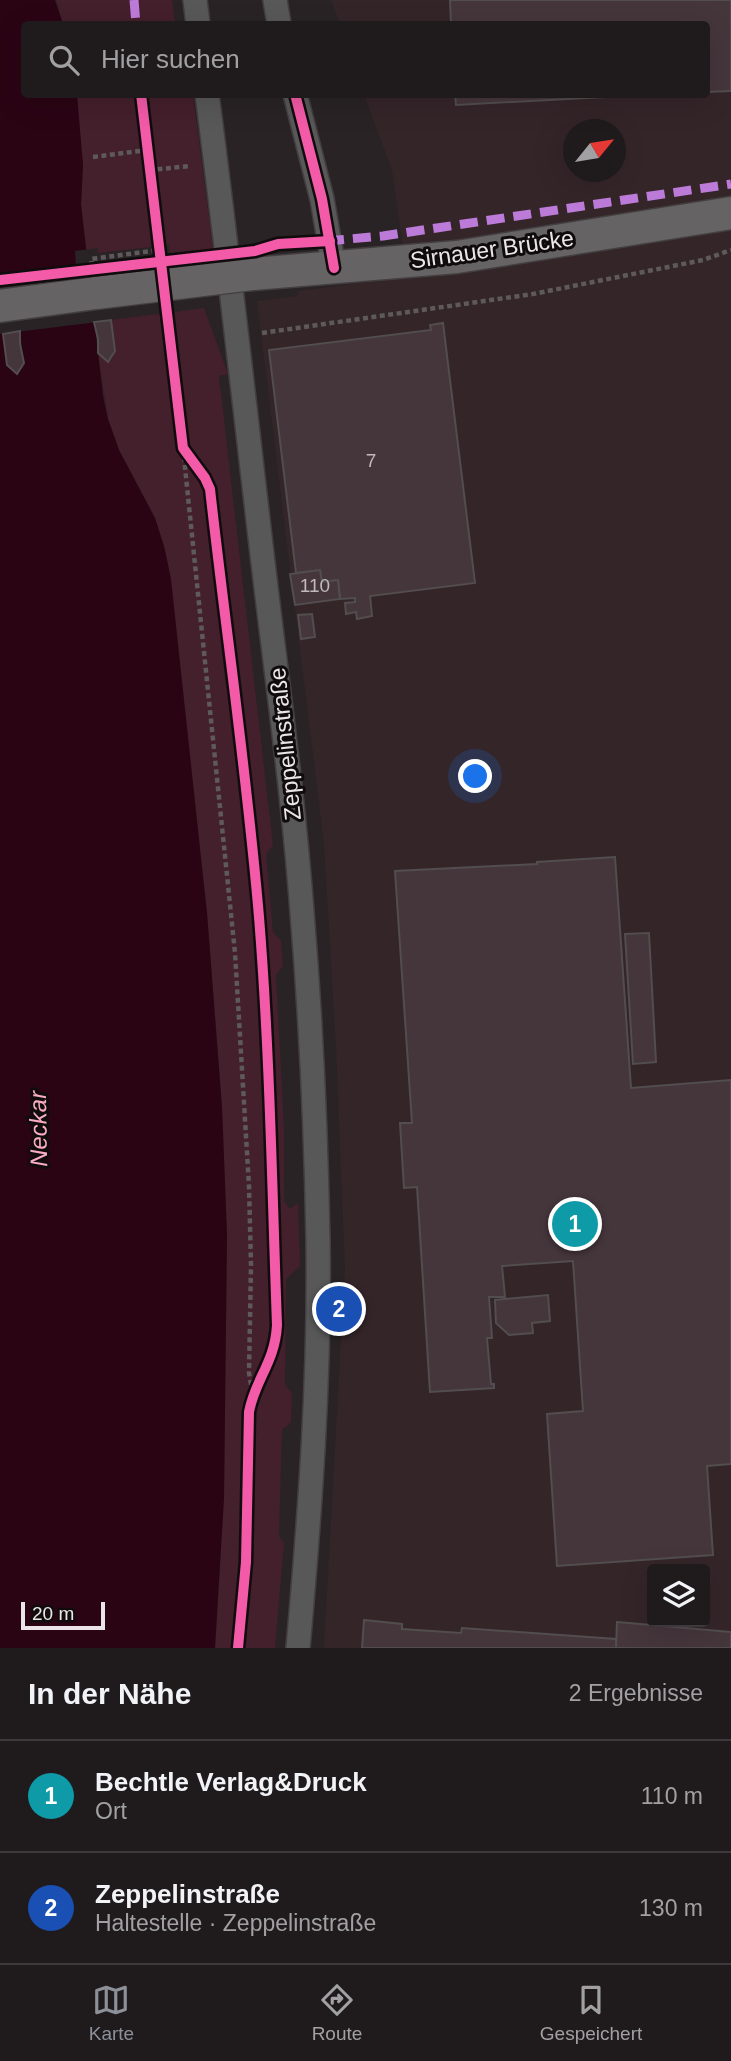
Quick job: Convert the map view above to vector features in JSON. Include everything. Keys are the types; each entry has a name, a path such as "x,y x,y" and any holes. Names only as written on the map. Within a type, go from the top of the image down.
{"main road":[{"name":"Sirnauer Brücke","path":"0,306 252,274 457,257 731,213"}],"street":[{"path":"195,0 198,21"},
{"path":"275,0 278,21"},
{"name":"Zeppelinstraße","path":"208,98 294,824 313,1083 317,1314 310,1501 299,1648"},
{"path":"296,98 322,199 334,268"}],"path":[{"path":"93,157 147,150"},
{"path":"149,170 216,163"},
{"path":"93,269 91,259 159,250"},
{"path":"237,337 533,294 703,261 731,250"},
{"path":"183,448 198,468"},
{"path":"183,448 235,953 248,1186 251,1265 249,1373 253,1396"},
{"path":"253,1396 263,1375"}],"shaded area":[{"path":"56,0 172,0 175,21 62,21"},
{"path":"331,0 731,0 731,1648 324,1648 345,1268 336,1047 324,844 257,301 298,296 298,291 407,277 392,170 365,98 710,98 710,21 339,21"},
{"path":"77,98 193,98 213,249 170,254 169,245 98,253 98,248 86,250 81,204 83,167"},
{"path":"204,308 228,374 219,376 273,845 266,854 273,932 281,941 283,966 276,975 284,1128 284,1201 290,1209 298,1203 300,1266 286,1279 285,1385 292,1393 291,1422 282,1430 279,1536 284,1543 275,1648 215,1648 224,1498 227,1235 222,1107 207,913 168,563 155,518 119,450 108,419 98,353 108,362 114,355 111,320"}],"water":[{"name":"Neckar","path":"0,0 55,0 62,21 21,21 21,98 77,98 83,165 81,204 103,396 119,450 155,518 171,579 207,913 222,1107 227,1235 224,1498 215,1648 0,1648","holes":["20,332 24,363 17,374 7,365 3,334"]}],"pier":[{"path":"89,249 97,322 0,334 0,275 76,265 75,251"}],"building":[{"path":"450,0 731,0 731,91 710,92 710,21 451,21"},
{"path":"455,98 586,98 456,105"},
{"path":"111,320 115,351 108,362 98,353 94,322"},
{"path":"443,323 475,583 370,596 372,616 357,619 356,612 346,614 345,603 355,602 355,598 340,599 338,580 322,582 320,570 296,573 269,350 431,330 430,325"},
{"path":"20,331 24,363 17,374 7,365 3,334"},
{"path":"320,570 322,582 338,580 340,599 295,605 290,574"},
{"path":"312,614 315,637 301,639 298,615"},
{"path":"615,857 631,1088 731,1080 731,1464 707,1466 713,1555 557,1566 547,1414 583,1411 573,1261 502,1266 505,1297 489,1297 492,1338 487,1338 491,1384 494,1384 494,1388 430,1392 417,1187 404,1188 400,1123 412,1123 395,871"},
{"path":"649,933 656,1062 633,1064 625,934"},
{"path":"548,1295 550,1321 532,1323 533,1333 509,1335 496,1323 495,1300"},
{"path":"364,1620 402,1624 402,1629 461,1633 462,1628 616,1639 616,1648 362,1648"},
{"path":"617,1622 647,1625 647,1627 731,1632 731,1648 616,1648"}],"marked path":[{"path":"134,0 136,21"},
{"path":"326,241 383,236 731,184"}],"cycle path":[{"path":"141,98 183,448 210,489 249,810 263,968 277,1325 273,1350 249,1412 246,1562 238,1648"},
{"path":"296,98 322,199 334,268"},
{"path":"0,280 255,251 278,244 330,241"}],"place":[{"name":"Bechtle Verlag&Druck","path":"575,1224"},
{"name":"Zeppelinstraße","path":"339,1309"}]}
